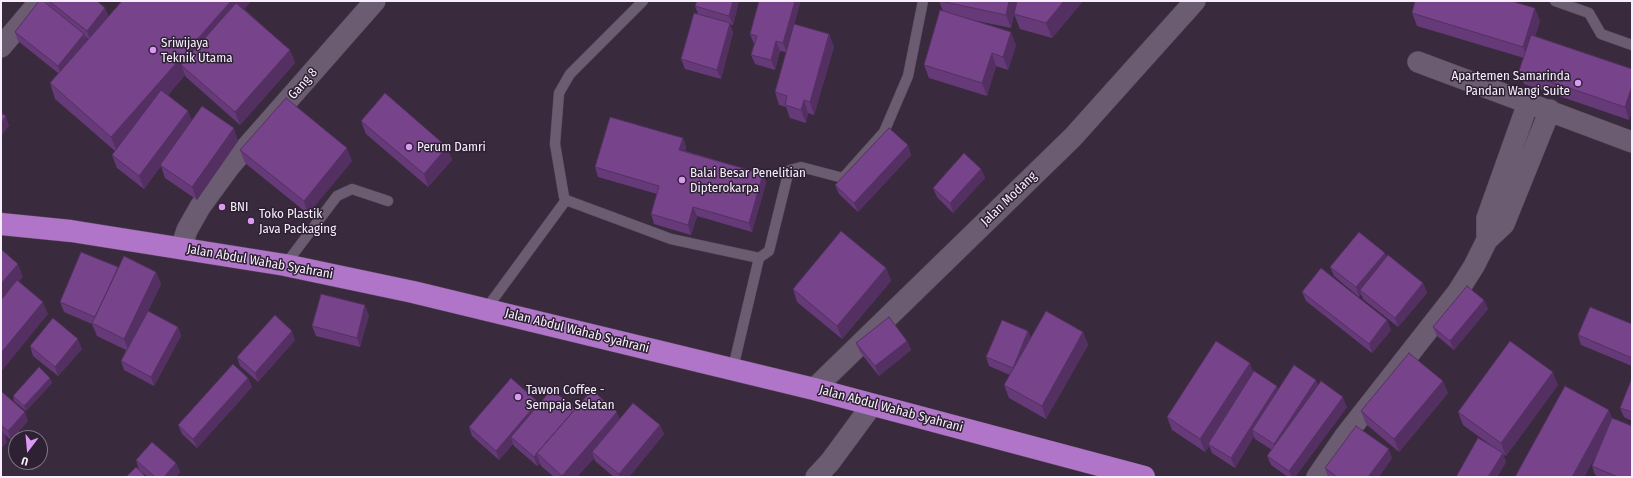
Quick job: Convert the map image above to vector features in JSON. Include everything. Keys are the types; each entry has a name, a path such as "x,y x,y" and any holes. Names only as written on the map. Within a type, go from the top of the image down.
{"highway":[{"name":"Jalan Abdul Wahab Syahrani","path":"1,224 71,230 285,265 486,309 734,368 1144,477"}],"street":[{"path":"1,47 40,1"},
{"name":"Gang 8","path":"181,248 187,230 200,207 230,166 375,1"},
{"name":"Jalan Modang","path":"814,389 1074,137 1195,1"},
{"path":"1418,62 1550,110 1632,142"},
{"path":"1487,240 1487,218 1528,103"},
{"path":"1317,477 1345,436 1457,293 1474,266 1487,240 1504,224 1550,110"},
{"path":"816,477 830,462 872,405"}],"lane":[{"path":"644,1 570,74 559,93 554,144 562,191 566,200 671,239 759,258"},
{"path":"734,368 759,258 769,251 790,170 801,167 843,178 884,132 908,76 923,1"},
{"path":"1555,1 1589,12 1601,34 1632,45"},
{"path":"285,265 337,196 352,189 388,201"},
{"path":"486,309 566,200"}],"building":[{"path":"39,1 43,1 84,34 58,66 15,32"},
{"path":"49,1 97,1 105,8 87,31"},
{"name":"Sriwijaya Teknik Utama","path":"122,1 231,1 111,137 50,83"},
{"path":"697,1 733,1 729,16 695,6"},
{"path":"759,1 795,1 783,43 776,41 771,60 751,55 757,36 750,34"},
{"path":"940,1 1009,1 1006,15"},
{"path":"1017,1 1064,1 1046,23 1014,14"},
{"path":"1415,1 1511,1 1535,8 1523,47 1412,13"},
{"path":"236,3 290,50 235,112 181,65"},
{"path":"940,10 1011,32 1003,57 992,53 982,83 924,65"},
{"path":"694,13 730,23 717,70 681,59"},
{"path":"794,24 829,34 810,102 804,100 801,110 785,105 787,96 775,92"},
{"name":"Apartemen Samarinda Pandan Wangi Suite","path":"1531,35 1632,69 1632,86 1625,107 1519,71"},
{"path":"161,90 188,111 139,176 112,155"},
{"name":"Perum Damri","path":"385,93 447,147 424,174 361,121"},
{"path":"286,98 347,148 304,201 240,150"},
{"path":"202,106 234,128 192,187 160,165"},
{"path":"1,113 6,116 1,123"},
{"name":"Balai Besar Penelitian Dipterokarpa","path":"610,117 683,138 679,150 763,174 749,223 693,207 688,225 651,214 659,186 595,167"},
{"path":"889,128 908,145 854,203 835,185"},
{"path":"964,153 981,169 950,203 933,188"},
{"path":"841,231 886,268 837,326 793,289"},
{"path":"1359,232 1385,253 1356,287 1330,267"},
{"path":"1,249 18,264 1,284"},
{"path":"81,252 118,267 95,317 60,302"},
{"path":"1388,255 1423,283 1395,318 1360,290"},
{"path":"124,256 156,272 124,339 92,323"},
{"path":"1321,268 1387,320 1369,344 1302,292"},
{"path":"17,280 43,302 1,353 1,300"},
{"path":"1467,286 1484,300 1450,341 1433,327"},
{"path":"321,294 365,305 357,338 312,326"},
{"path":"1590,307 1632,324 1632,358 1578,335"},
{"path":"148,311 178,327 151,377 121,361"},
{"path":"1046,311 1083,332 1042,406 1004,385"},
{"path":"275,315 292,331 255,373 237,357"},
{"path":"889,317 907,341 875,366 856,343"},
{"path":"53,318 78,339 55,367 30,346"},
{"path":"1002,320 1028,331 1013,368 986,357"},
{"path":"1216,341 1250,363 1200,439 1167,417"},
{"path":"1510,341 1553,372 1501,443 1458,412"},
{"path":"1409,353 1443,381 1394,439 1361,411"},
{"path":"233,364 248,378 193,439 178,425"},
{"path":"1294,365 1316,380 1274,444 1252,430"},
{"path":"39,367 50,378 24,406 13,396"},
{"path":"1254,371 1277,386 1231,458 1208,444"},
{"path":"511,378 538,402 496,451 469,427"},
{"path":"1632,378 1632,412 1620,408"},
{"path":"1321,381 1343,397 1289,471 1267,456"},
{"path":"1565,386 1609,410 1572,477 1515,477"},
{"path":"552,389 575,409 534,457 511,437"},
{"path":"592,390 617,412 562,476 537,453"},
{"path":"1,391 25,412 8,431 1,425"},
{"path":"633,403 660,425 619,474 592,452"},
{"path":"1612,418 1632,426 1632,477 1618,477 1592,466"},
{"path":"1356,426 1389,449 1368,477 1337,477 1325,468"},
{"path":"1478,438 1503,453 1488,477 1456,477"},
{"path":"152,442 176,463 164,477 155,477 136,460"},
{"path":"136,467 146,477 126,477"}],"place":[{"name":"Sriwijaya Teknik Utama","path":"153,50"},
{"name":"Apartemen Samarinda Pandan Wangi Suite","path":"1578,83"},
{"name":"Perum Damri","path":"409,147"},
{"name":"Balai Besar Penelitian Dipterokarpa","path":"682,180"},
{"name":"BNI","path":"222,207"},
{"name":"Toko Plastik Java Packaging","path":"251,221"},
{"name":"Tawon Coffee - Sempaja Selatan","path":"518,397"}]}
